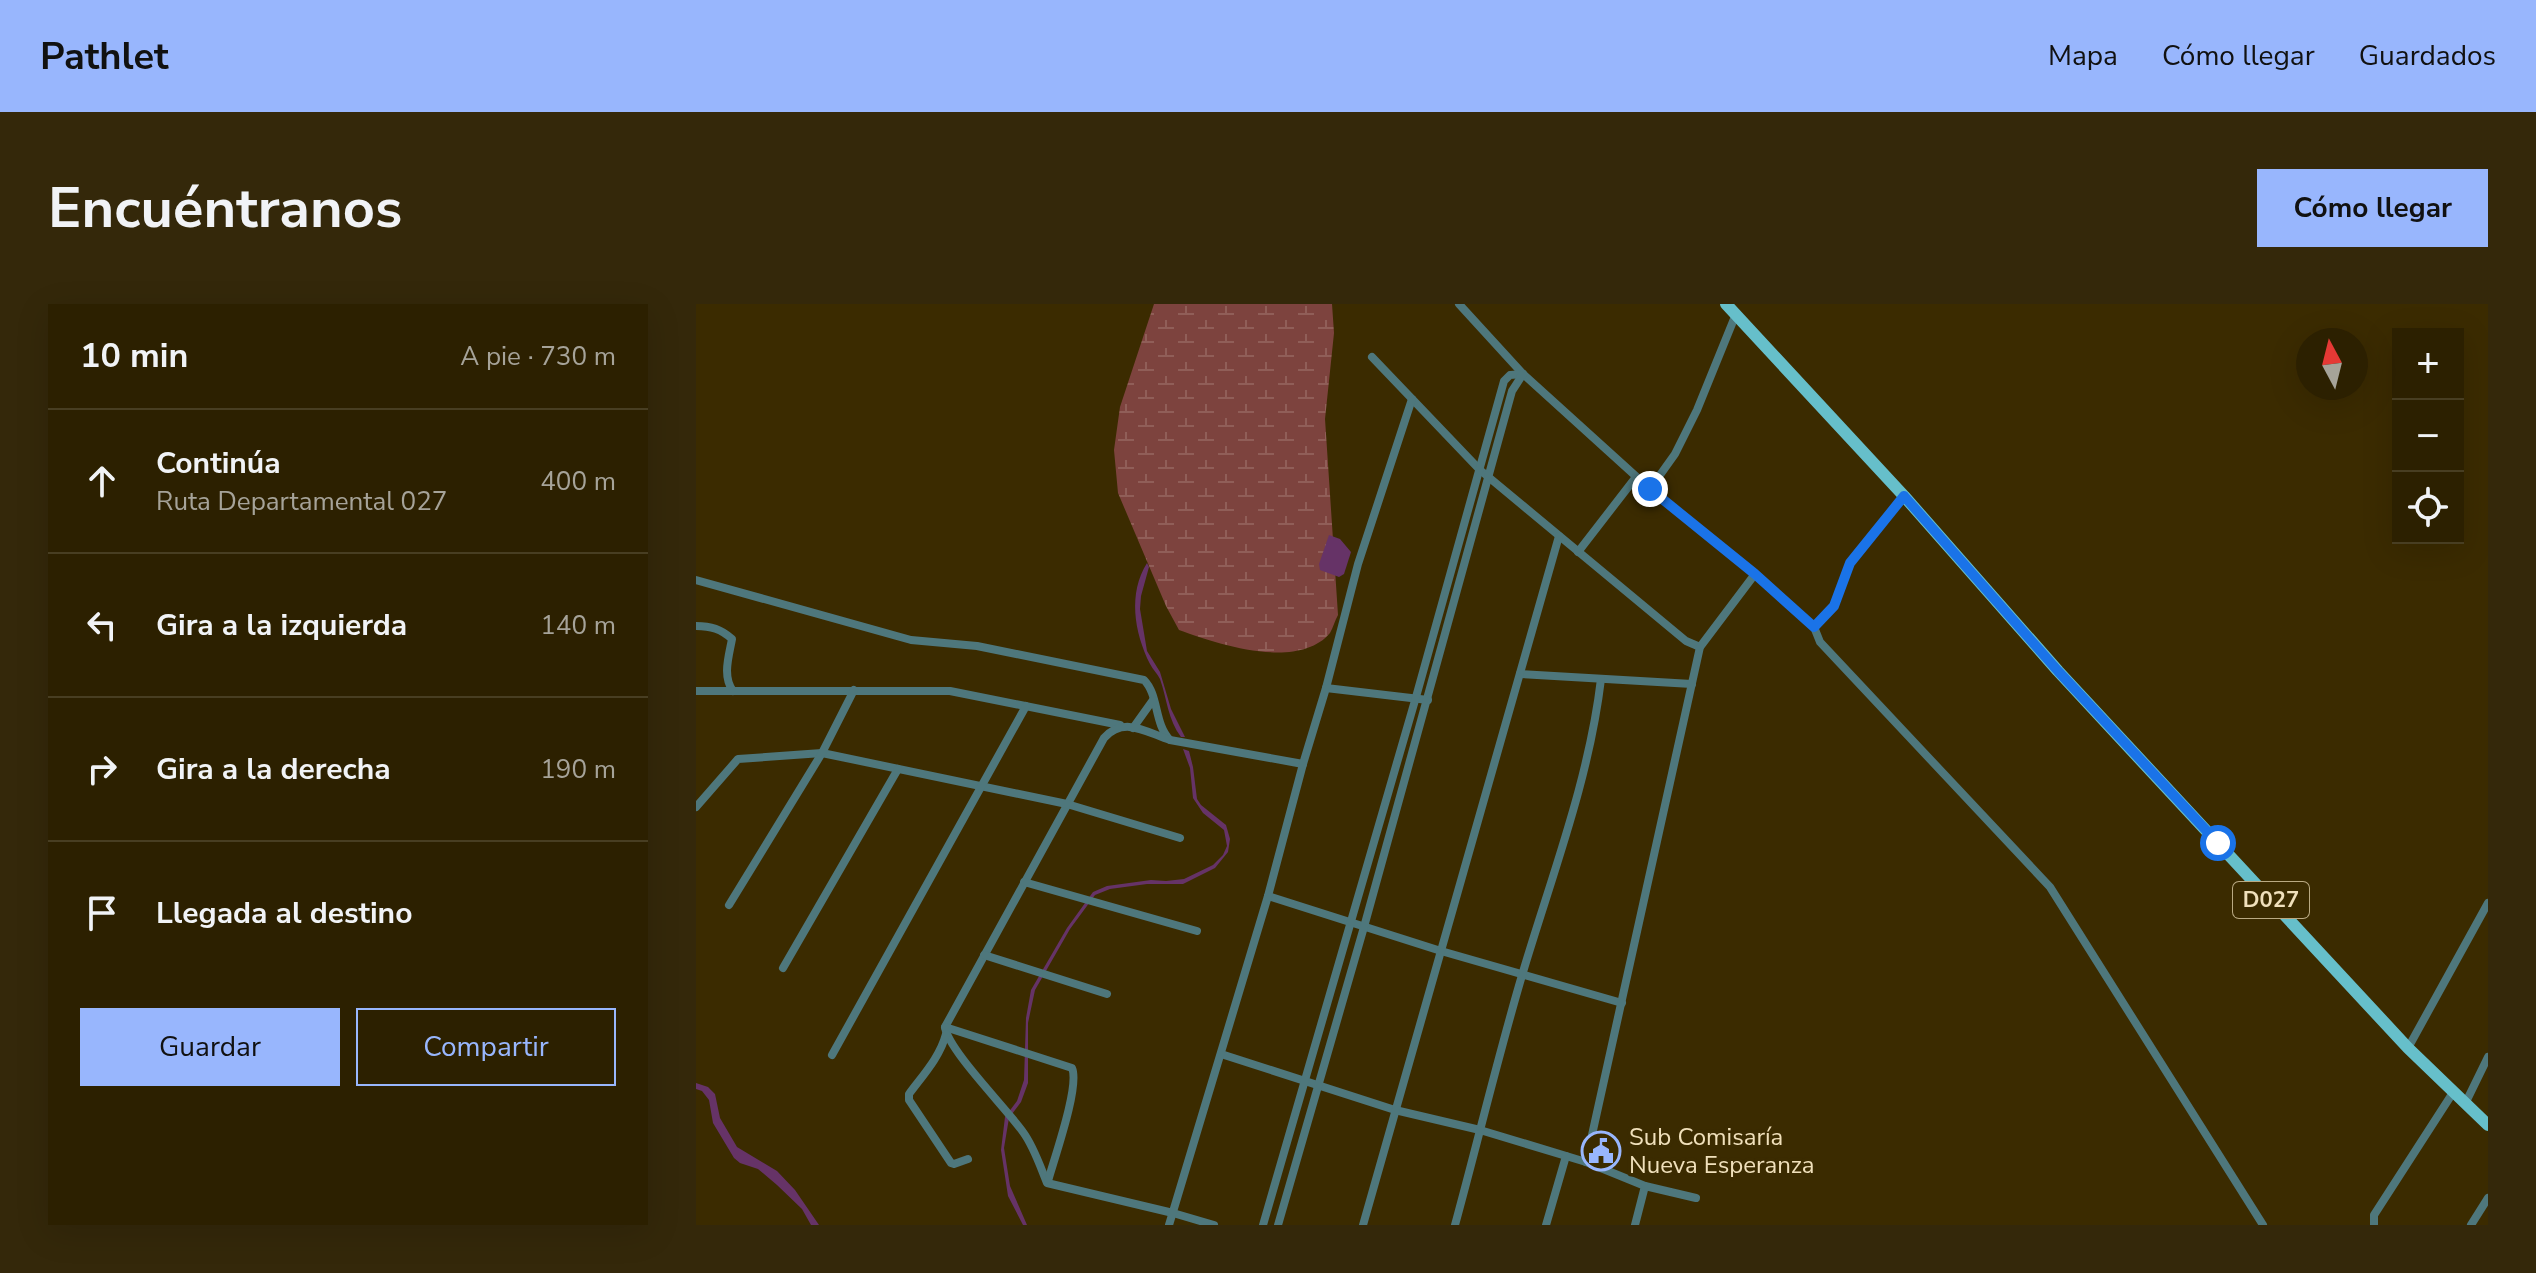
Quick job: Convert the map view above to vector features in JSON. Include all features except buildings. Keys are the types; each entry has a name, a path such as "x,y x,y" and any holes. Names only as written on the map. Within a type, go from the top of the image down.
{"main road":[{"name":"D027","path":"1726,304 1904,496 2058,671 2408,1048 2488,1125"}],"street":[{"path":"1459,304 1523,374 1636,477 1755,574 1814,627 1820,642 2050,887 2263,1225"},
{"path":"1650,489 1675,454 1736,314"},
{"path":"1372,357 1489,478 1686,641 1700,647"},
{"path":"1263,1225 1504,381 1510,375 1523,374"},
{"path":"1278,1225 1428,700 1512,391 1523,374"},
{"path":"1169,1225 1268,896 1358,564 1412,399"},
{"path":"1578,552 1636,477"},
{"path":"1814,627 1834,606 1850,563 1904,496"},
{"path":"1363,1225 1559,536"},
{"path":"1586,1162 1700,647 1755,574"},
{"path":"696,580 911,640 977,646 1141,679 1148,683 1163,733 1170,740"},
{"path":"696,626 711,626 732,639 727,671 728,684 733,691"},
{"path":"1520,674 1692,684"},
{"path":"1455,1225 1522,975 1575,806 1595,725 1601,679"},
{"path":"1326,688 1428,700"},
{"path":"729,905 822,753 854,690"},
{"path":"696,691 950,691 1122,725 1184,744 1303,764"},
{"path":"1133,728 1153,700"},
{"path":"832,1055 1026,706"},
{"path":"968,1159 951,1163 909,1100 909,1094 935,1059 945,1031 984,955 1104,738 1111,729 1122,725"},
{"path":"696,807 738,759 822,753 1067,804 1180,838"},
{"path":"783,968 898,769"},
{"path":"1024,882 1197,931"},
{"path":"1268,896 1441,951 1622,1003"},
{"path":"2408,1048 2488,903"},
{"path":"984,955 1107,994"},
{"path":"945,1031 1072,1068 1076,1076 1047,1183"},
{"path":"945,1031 1026,1135 1047,1183"},
{"path":"1221,1054 1395,1110 1480,1130 1586,1162 1645,1186 1696,1198"},
{"path":"2466,1102 2488,1057"},
{"path":"2374,1225 2374,1215 2454,1091"},
{"path":"1546,1225 1566,1156"},
{"path":"1047,1183 1214,1225"},
{"path":"1635,1225 1645,1186"},
{"path":"2471,1225 2488,1198"}],"green space":[{"path":"1154,304 1332,304 1334,333 1325,419 1338,615 1330,633 1316,644 1298,651 1278,652 1214,642 1179,630 1166,606 1118,493 1114,450 1120,407"}],"shaded area":[{"path":"1329,535 1340,539 1351,552 1344,574 1339,577 1320,570 1319,564"},
{"path":"1147,563 1149,567 1140,609 1147,651 1160,672 1171,709 1185,737 1181,737 1173,724 1160,679 1144,652 1137,626 1137,587"},
{"path":"1183,749 1189,751 1197,799 1226,825 1230,839 1228,852 1215,868 1183,884 1147,884 1110,889 1095,895 1070,929 1035,990 1028,1023 1028,1083 1021,1102 1009,1118 1004,1148 1010,1186 1027,1225 1023,1225 1008,1196 1001,1150 1005,1117 1017,1101 1024,1080 1026,1018 1031,990 1067,928 1093,892 1107,886 1184,879 1213,865 1227,846 1224,830 1203,813 1193,798 1190,768"},
{"path":"696,1083 708,1087 715,1094 720,1118 737,1147 777,1171 795,1190 819,1225 811,1225 802,1209 758,1169 734,1158 713,1123 709,1100 696,1089"}],"place":[{"name":"Sub Comisaría Nueva Esperanza","path":"1601,1151"}],"route":[{"path":"1650,489 1755,574 1814,627 1834,606 1850,563 1904,496 2058,671 2218,843"}]}
